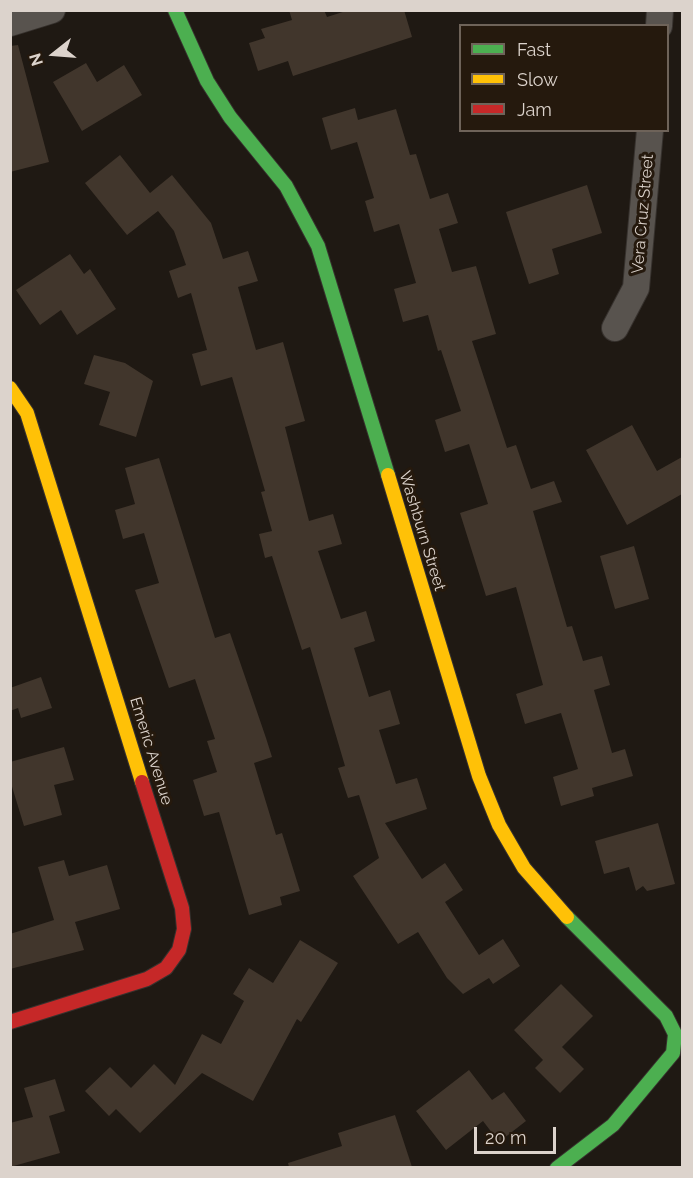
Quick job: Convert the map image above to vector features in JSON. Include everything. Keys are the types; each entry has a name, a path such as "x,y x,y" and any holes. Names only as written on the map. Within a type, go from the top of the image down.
{"street":[{"path":"10,23 52,10"},
{"name":"Washburn Street","path":"175,10 207,81 230,117 286,186 318,246 479,776 499,825 524,868 558,908 666,1016 675,1034 673,1053 613,1125 557,1167"},
{"name":"Vera Cruz Street","path":"615,328 636,288 650,132"},
{"name":"Emeric Avenue","path":"10,388 27,413 183,908 184,930 179,950 166,968 147,979 10,1022"}],"building":[{"path":"289,10 324,10 327,17 349,10 404,10 412,37 293,76 288,61 258,71 249,43 265,38 261,29 292,20"},
{"path":"18,45 49,162 10,172 10,46"},
{"path":"86,63 97,82 124,65 142,95 82,131 53,82"},
{"path":"355,108 358,120 396,109 410,155 416,154 430,199 448,193 458,223 439,229 452,272 476,266 496,334 472,341 507,448 516,445 531,489 554,481 562,502 533,511 567,627 572,626 583,661 602,656 610,685 594,690 612,753 625,749 633,776 592,788 594,796 561,806 553,777 578,769 561,713 525,724 516,694 543,685 516,587 486,596 460,513 488,504 469,444 445,452 435,420 461,411 441,350 438,351 428,315 403,322 394,289 416,283 399,224 374,232 365,201 374,198 357,142 331,150 322,118"},
{"path":"120,155 150,193 172,175 211,223 223,259 248,251 258,281 238,287 256,350 283,342 305,421 285,427 309,521 333,514 342,544 318,551 341,619 366,611 375,641 354,648 369,697 390,690 400,724 379,730 396,784 417,778 427,809 385,823 422,879 445,863 463,890 445,902 479,955 503,939 520,966 493,984 489,978 463,994 447,978 418,932 398,944 353,876 379,858 359,795 348,798 338,768 345,766 310,647 302,650 272,556 265,558 259,534 272,531 261,492 265,491 232,377 201,386 192,354 207,350 191,293 178,298 169,271 186,265 174,231 158,211 127,235 85,183"},
{"path":"587,185 602,233 552,249 559,274 529,284 506,212"},
{"path":"70,254 84,274 90,269 116,309 77,335 61,310 40,325 16,290"},
{"path":"94,355 125,363 153,381 136,437 99,425 110,392 84,384"},
{"path":"632,425 657,471 682,457 682,494 627,525 586,450"},
{"path":"159,458 215,638 230,633 266,738 272,757 254,763 276,835 282,833 300,891 280,897 282,905 249,915 219,812 204,816 193,780 217,772 207,741 215,739 195,679 169,688 135,590 159,583 144,533 123,539 115,510 135,504 125,468"},
{"path":"634,546 649,599 615,609 600,556"},
{"path":"41,677 52,708 21,718 18,708 10,711 10,688"},
{"path":"64,747 74,780 54,785 62,815 24,826 10,780 10,762"},
{"path":"658,823 675,884 647,891 643,886 636,891 629,867 604,874 595,841"},
{"path":"64,860 69,876 107,865 120,909 75,922 84,950 10,969 10,934 54,920 38,867"},
{"path":"300,940 338,963 301,1022 297,1019 253,1101 202,1073 140,1133 116,1109 109,1116 85,1091 110,1067 131,1088 154,1064 175,1085 202,1034 221,1044 244,1001 233,994 249,968 273,983"},
{"path":"561,984 593,1016 562,1047 584,1069 560,1093 535,1068 543,1060 514,1030"},
{"path":"469,1070 492,1100 504,1092 526,1121 499,1142 483,1121 446,1150 416,1111"},
{"path":"55,1079 65,1111 49,1116 60,1153 10,1167 10,1123 33,1117 24,1088"},
{"path":"395,1115 412,1167 289,1167 288,1163 342,1146 338,1133"}],"traffic: fast":[{"path":"175,10 207,81 230,117 286,186 318,246 388,475"},
{"path":"557,1168 613,1125 673,1053 675,1034 666,1016 567,917"}],"traffic: slow":[{"path":"10,388 27,413 142,782"},
{"path":"388,475 479,776 499,825 524,868 567,917"}],"traffic: jam":[{"path":"10,1022 147,979 166,968 179,950 184,929 182,908 142,782"}]}
